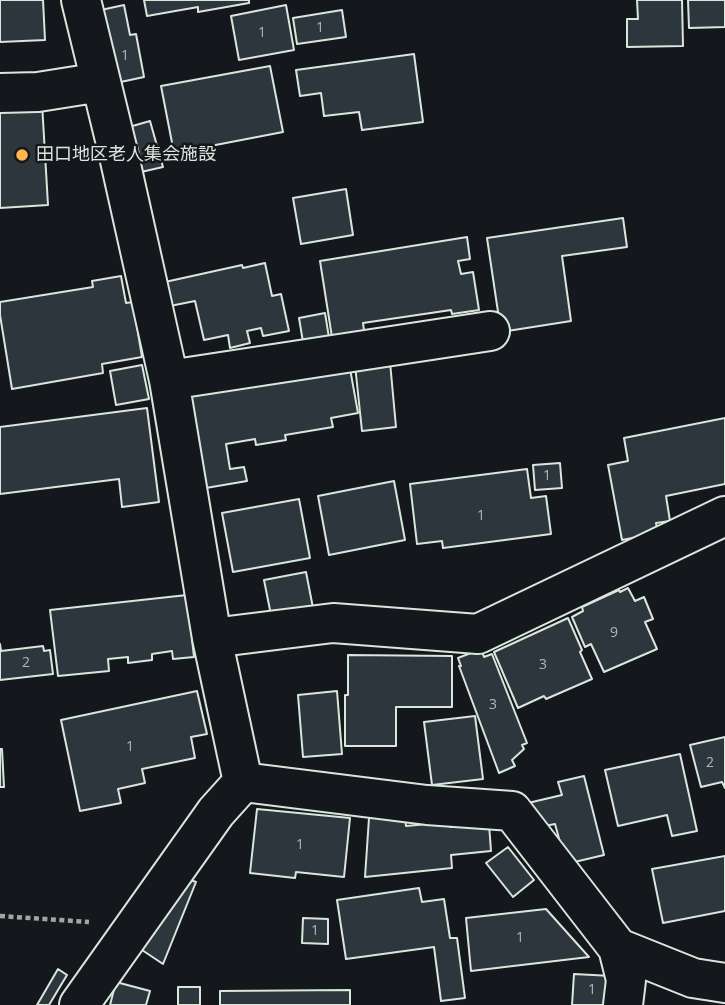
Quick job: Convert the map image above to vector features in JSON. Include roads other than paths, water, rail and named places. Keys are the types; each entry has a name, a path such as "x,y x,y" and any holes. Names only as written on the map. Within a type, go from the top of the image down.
{"street":[{"path":"81,0 169,380 212,638 243,782"},
{"path":"0,93 38,92 101,82"},
{"path":"169,380 490,331"},
{"path":"212,638 333,622 478,634 725,516"},
{"path":"79,1005 216,812 243,782"},
{"path":"243,782 428,805 512,811 618,948 626,980 623,1005"},
{"path":"618,948 694,978 725,984"}],"place":[{"name":"田口地区老人集会施設","path":"22,155"}]}
